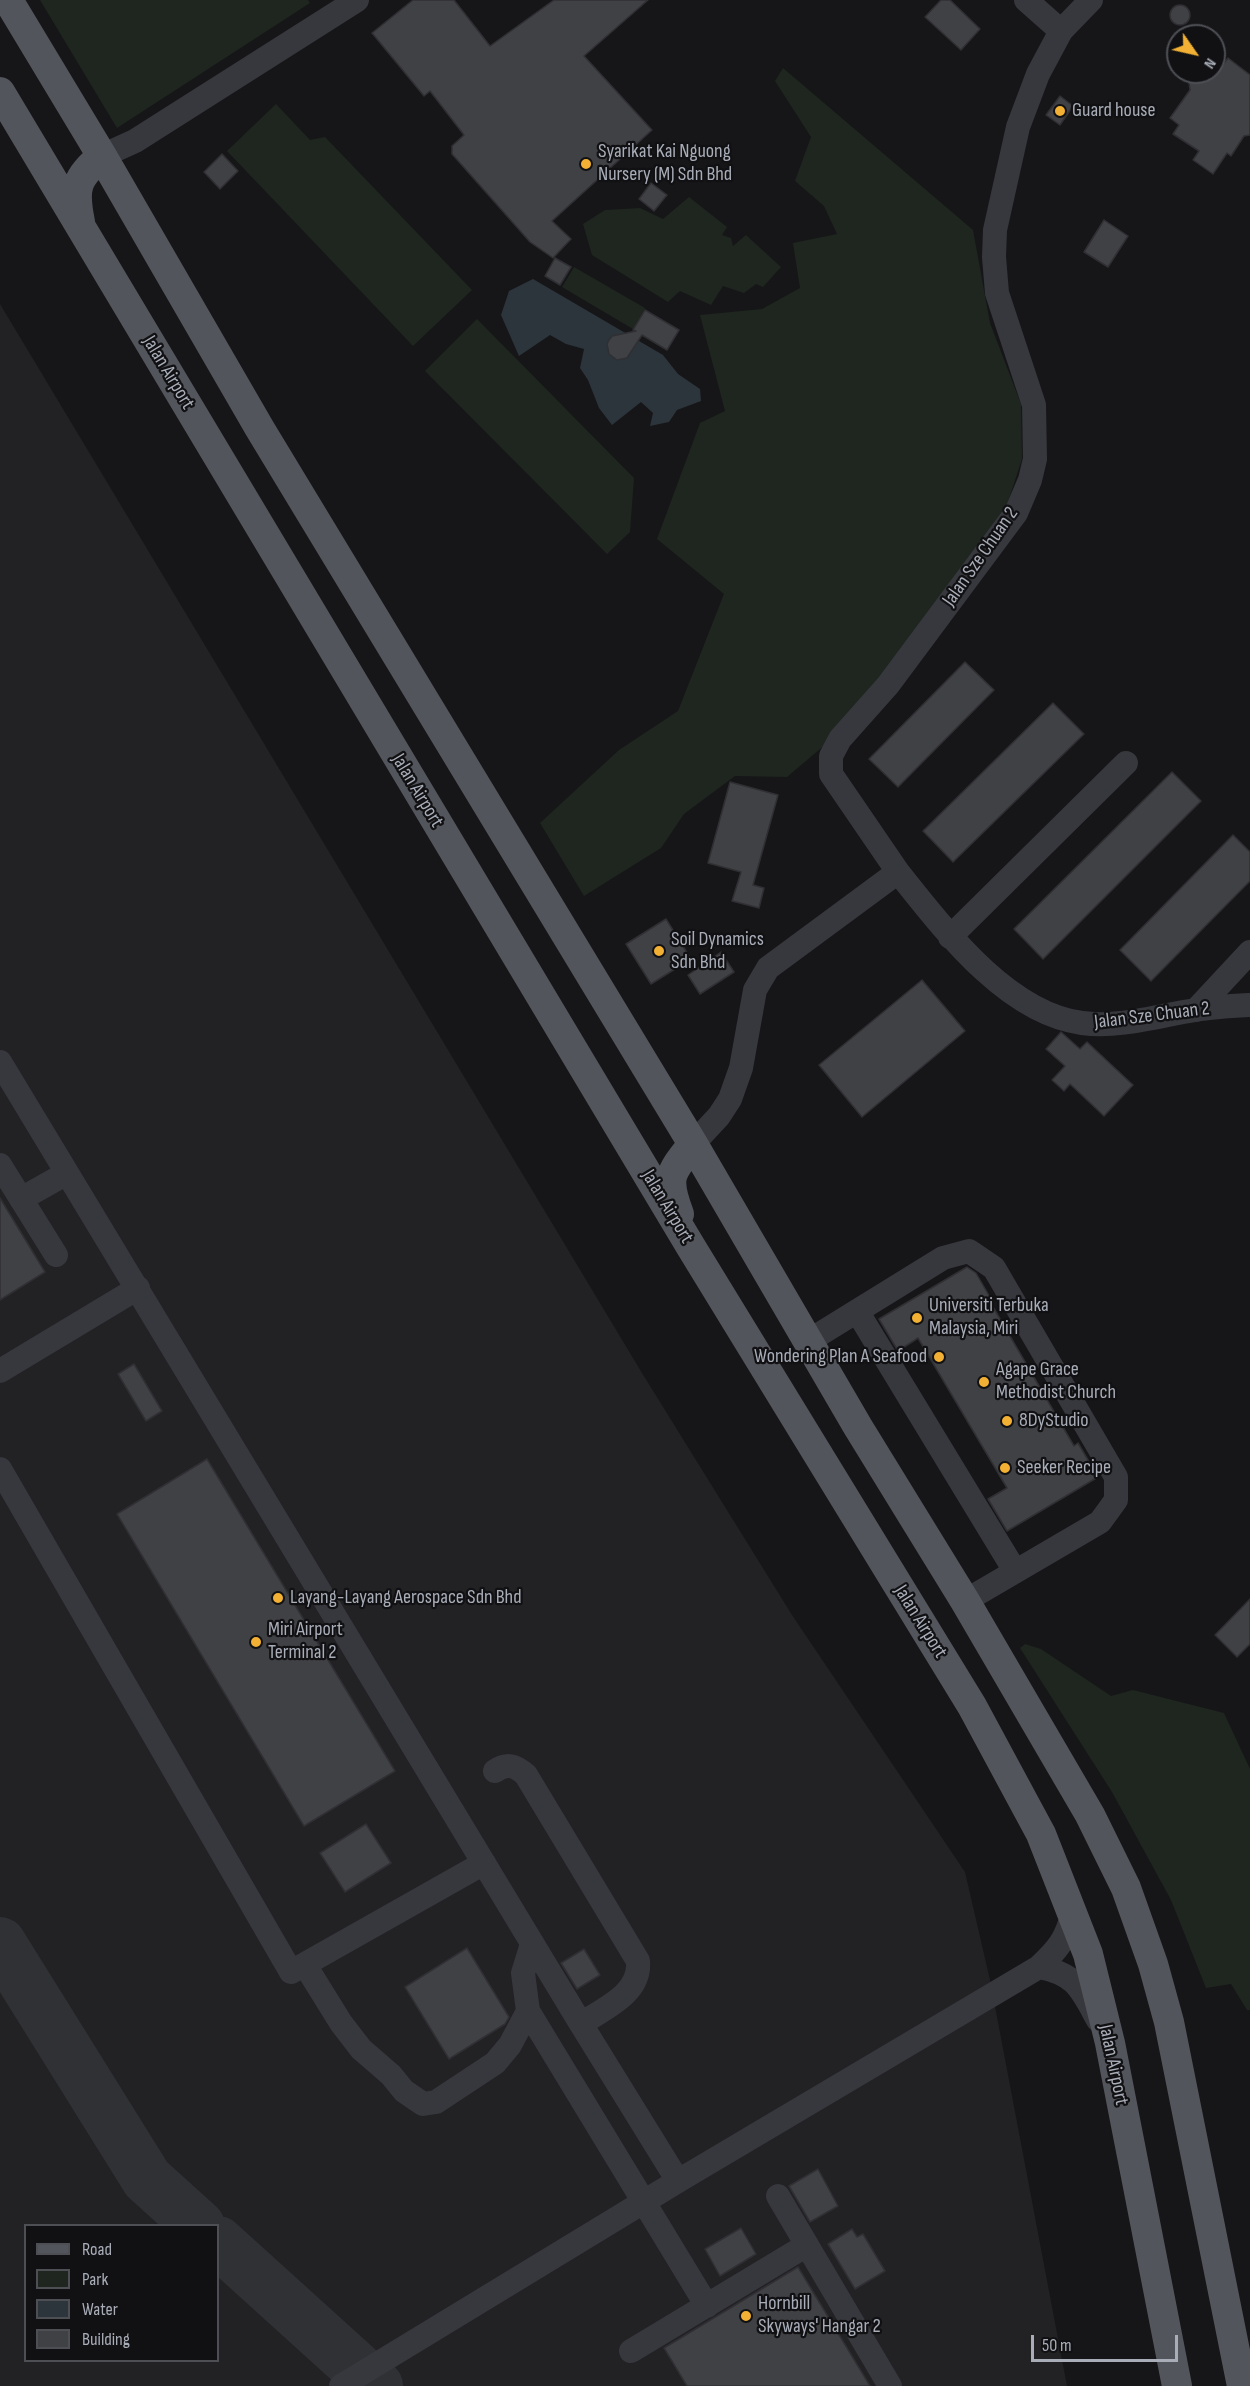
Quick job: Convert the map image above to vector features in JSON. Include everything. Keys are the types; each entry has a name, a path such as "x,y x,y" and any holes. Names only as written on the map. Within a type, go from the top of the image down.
{"main road":[{"path":"8,0 102,156 260,429 693,1144 807,1342 965,1600 1090,1815 1126,1888 1153,1964 1169,2022 1242,2386"},
{"name":"Jalan Airport","path":"0,92 692,1247 972,1706 1041,1834 1088,1954 1110,2043 1177,2386"},
{"path":"81,228 76,206 76,186 86,170 102,156"},
{"path":"692,1247 671,1195 672,1171 693,1144"}],"street":[{"path":"1026,0 1060,31"},
{"name":"Jalan Sze Chuan 2","path":"1090,0 1060,31 1038,74 1018,127 995,230 994,257 997,293 1034,405 1035,459 1030,480 1016,513 888,685 840,739 831,756 831,774 898,872 950,937 986,973 1037,1009 1061,1019 1083,1024 1133,1022 1196,1010 1250,1005"},
{"path":"102,156 135,141 348,2"},
{"path":"126,201 124,182 126,163 135,141"},
{"path":"950,937 1126,763"},
{"path":"693,1144 719,1116 730,1099 741,1068 755,990 768,968 898,872"},
{"path":"1196,1010 1250,952"},
{"path":"0,1062 580,2024 678,2181"},
{"path":"0,1165 56,1255"},
{"path":"21,1199 66,1173"},
{"path":"807,1342 943,1257 969,1251 994,1268 1116,1478 1116,1500 1100,1522 965,1600"},
{"path":"0,1371 138,1288"},
{"path":"857,1311 1015,1571"},
{"path":"0,1469 291,1972 484,1863"},
{"path":"495,1771 503,1766 511,1765 526,1775 638,1961 639,1972 635,1983 625,1994 580,2024"},
{"path":"341,2386 643,2201 1038,1967 1056,1951 1067,1934 1072,1915"},
{"path":"532,1944 523,1973 528,2011 706,2306"},
{"path":"304,1965 341,2023 361,2049 404,2091 423,2104 436,2102 495,2063 510,2045 528,2011"},
{"path":"1038,1967 1056,1970 1070,1977 1084,1994 1110,2043"},
{"path":"778,2196 890,2386"},
{"path":"631,2351 807,2245"}],"shaded area":[{"path":"0,304 642,1373 792,1615 965,1872 990,1980 1067,2386 0,2386"}],"green space":[{"path":"40,0 308,0 310,3 117,128"},
{"path":"783,68 973,230 990,323 1021,404 1022,459 1003,517 882,682 826,744 787,777 735,776 684,814 661,848 584,896 540,823 619,750 678,711 724,594 657,539 700,423 725,411 700,315 762,309 800,288 793,243 837,234 824,206 795,181 811,137 775,81"},
{"path":"276,104 310,140 325,137 472,290 413,346 227,151"},
{"path":"689,197 727,227 722,235 731,238 733,246 746,235 781,267 763,287 756,284 744,293 723,286 711,305 680,291 668,302 592,255 583,224 605,210 640,208 663,219"},
{"path":"574,267 645,308 633,329 562,287"},
{"path":"477,319 634,478 630,532 607,554 425,371"},
{"path":"1025,1644 1041,1649 1111,1696 1133,1690 1224,1713 1250,1769 1250,2010 1247,2010 1231,1984 1206,1988 1171,1900 1112,1792 1020,1648"}],"water":[{"path":"533,279 663,355 678,374 700,389 701,401 677,410 669,422 650,426 653,413 641,402 612,425 599,408 588,380 580,368 584,349 566,344 550,335 519,356 501,315 509,291"}],"building":[{"path":"413,0 454,0 490,46 554,0 648,0 584,56 652,130 552,221 571,239 553,258 530,242 452,154 452,146 464,135 430,91 424,96 372,33"},
{"path":"941,0 950,0 980,29 961,50 925,17"},
{"path":"1176,5 1184,5 1190,11 1190,19 1185,24 1175,24 1170,19 1170,11"},
{"path":"1228,58 1250,75 1250,135 1244,136 1231,156 1227,153 1213,174 1193,160 1199,151 1173,134 1179,125 1170,118 1190,90 1189,84 1226,84"},
{"name":"Guard house","path":"1060,96 1073,106 1060,125 1046,115"},
{"path":"222,154 238,171 220,189 204,172"},
{"path":"651,183 667,195 654,211 639,199"},
{"path":"1104,220 1128,236 1108,267 1084,252"},
{"path":"555,258 571,267 560,285 545,276"},
{"path":"645,310 679,330 667,350 642,335 627,358 617,360 609,354 607,344 609,340 612,336 636,331 633,330"},
{"path":"965,662 994,690 898,787 869,759"},
{"path":"1053,703 1084,734 953,862 923,831"},
{"path":"1172,772 1201,801 1043,959 1014,929"},
{"path":"730,782 778,795 753,885 764,888 759,908 732,901 741,872 708,863"},
{"path":"1233,835 1250,852 1250,881 1151,981 1120,950"},
{"name":"Soil Dynamics Sdn Bhd","path":"666,919 691,959 651,984 626,944"},
{"path":"721,952 734,972 700,994 688,975"},
{"path":"922,980 965,1031 862,1117 819,1065"},
{"path":"1061,1032 1080,1049 1087,1042 1133,1085 1104,1116 1070,1084 1064,1091 1052,1080 1065,1066 1046,1049"},
{"path":"0,1198 45,1272 0,1300"},
{"path":"967,1267 976,1273 991,1299 989,1300 1074,1446 1078,1443 1098,1477 1007,1531 988,1499 1007,1488 918,1338 898,1351 879,1319"},
{"path":"134,1364 162,1411 146,1421 118,1374"},
{"name":"Miri Airport Terminal 2","path":"207,1459 395,1771 304,1826 117,1514"},
{"path":"1250,1599 1250,1644 1237,1657 1215,1635"},
{"path":"366,1824 391,1863 345,1892 320,1853"},
{"path":"467,1948 509,2017 505,2024 449,2059 405,1987"},
{"path":"584,1949 600,1975 577,1989 561,1963"},
{"path":"818,2169 838,2206 810,2222 789,2186"},
{"path":"741,2228 756,2254 720,2276 705,2249"},
{"path":"852,2229 857,2237 863,2234 885,2271 855,2289 828,2244"},
{"name":"Hornbill Skyways' Hangar 2","path":"798,2267 870,2386 687,2386 664,2348"}],"taxiway":[{"path":"0,1943 147,2179 197,2224"},
{"path":"219,2243 377,2386"}],"place":[{"name":"Guard house","path":"1060,111"},
{"name":"Syarikat Kai Nguong Nursery (M) Sdn Bhd","path":"586,164"},
{"name":"Soil Dynamics Sdn Bhd","path":"659,951"},
{"name":"Universiti Terbuka Malaysia, Miri","path":"917,1318"},
{"name":"Wondering Plan A Seafood","path":"939,1357"},
{"name":"Agape Grace Methodist Church","path":"984,1382"},
{"name":"8DyStudio","path":"1007,1421"},
{"name":"Seeker Recipe","path":"1005,1468"},
{"name":"Layang-Layang Aerospace Sdn Bhd","path":"278,1598"},
{"name":"Miri Airport Terminal 2","path":"256,1642"},
{"name":"Hornbill Skyways' Hangar 2","path":"746,2316"}]}
